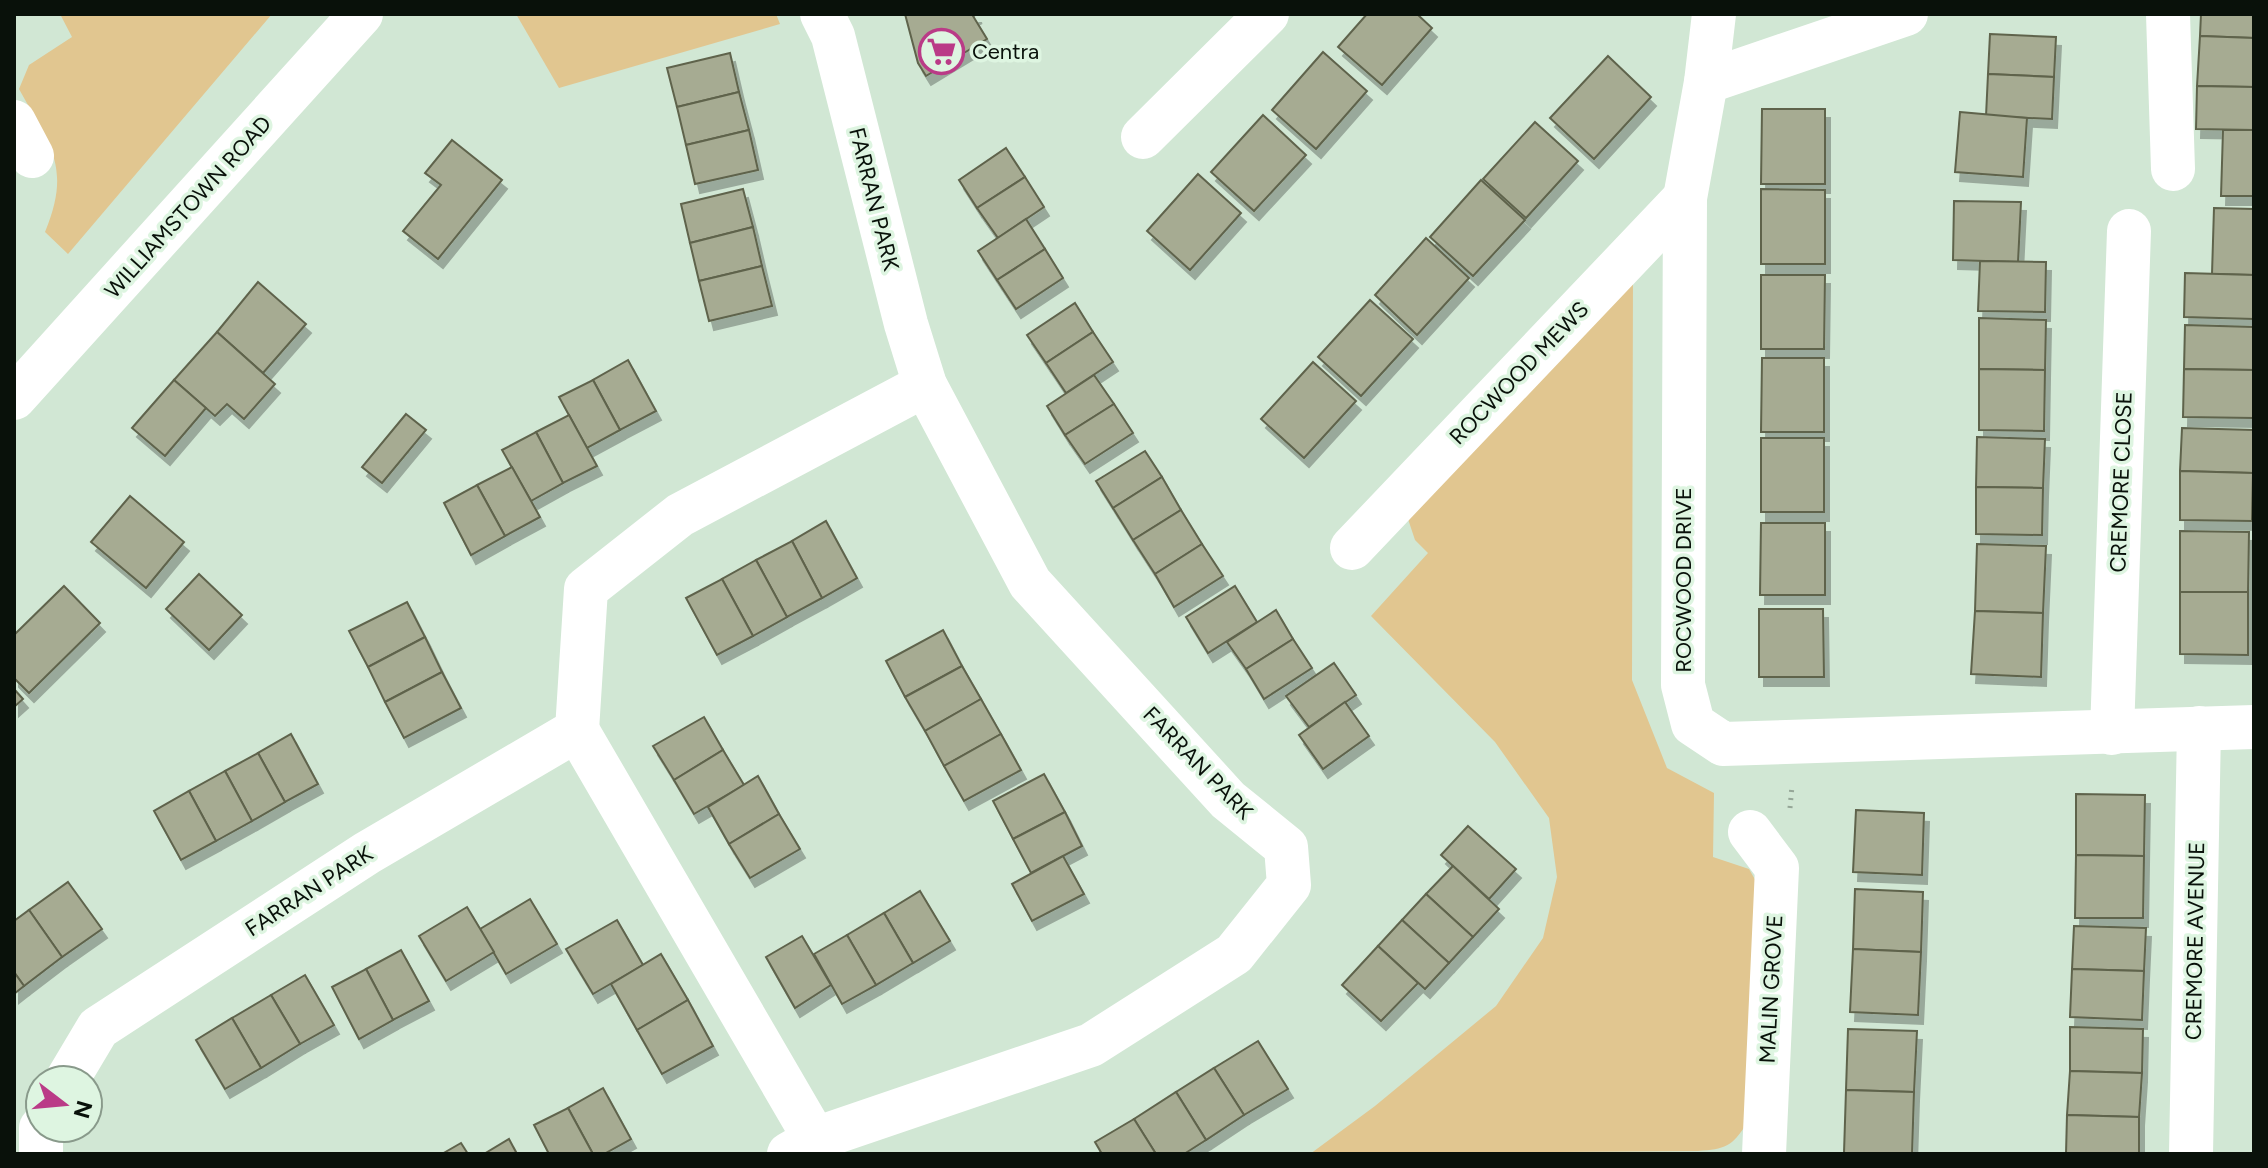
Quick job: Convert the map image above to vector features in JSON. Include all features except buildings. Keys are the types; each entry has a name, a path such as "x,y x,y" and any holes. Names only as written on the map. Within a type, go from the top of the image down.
{"street":[{"name":"WILLIAMSTOWN ROAD","path":"14,398 361,14"},
{"name":"FARRAN PARK","path":"77,1064 98,1028 367,853 577,730 802,1146 1091,1045 1234,954 1289,885 1286,847 1228,800 1030,583 925,385 906,324 833,36 822,14"},
{"path":"1143,137 1267,14"},
{"name":"ROCWOOD DRIVE","path":"1714,14 1706,82 1685,198 1683,685 1693,724 1723,744 2254,727"},
{"path":"1706,82 1906,14"},
{"path":"2168,14 2173,169"},
{"name":"ROCWOOD MEWS","path":"1352,548 1685,198"},
{"name":"CREMORE CLOSE","path":"2112,733 2129,231"},
{"path":"577,730 586,589 680,515 925,385"},
{"name":"CREMORE AVENUE","path":"2191,1154 2199,728"},
{"name":"MALIN GROVE","path":"1750,832 1777,868 1764,1154"}],"shaded area":[{"path":"60,14 272,14 68,254 45,232 57,190 57,173 48,142 19,89 29,65 72,37"},
{"path":"516,14 776,14 780,24 559,88"},
{"path":"1633,272 1632,680 1667,768 1714,793 1713,857 1749,869 1757,883 1747,1123 1727,1145 1698,1151 1310,1154 1375,1106 1496,1006 1543,938 1557,877 1549,818 1495,742 1371,616 1428,553 1415,540 1406,513"}],"place":[{"name":"Centra","path":"941,51"}]}
